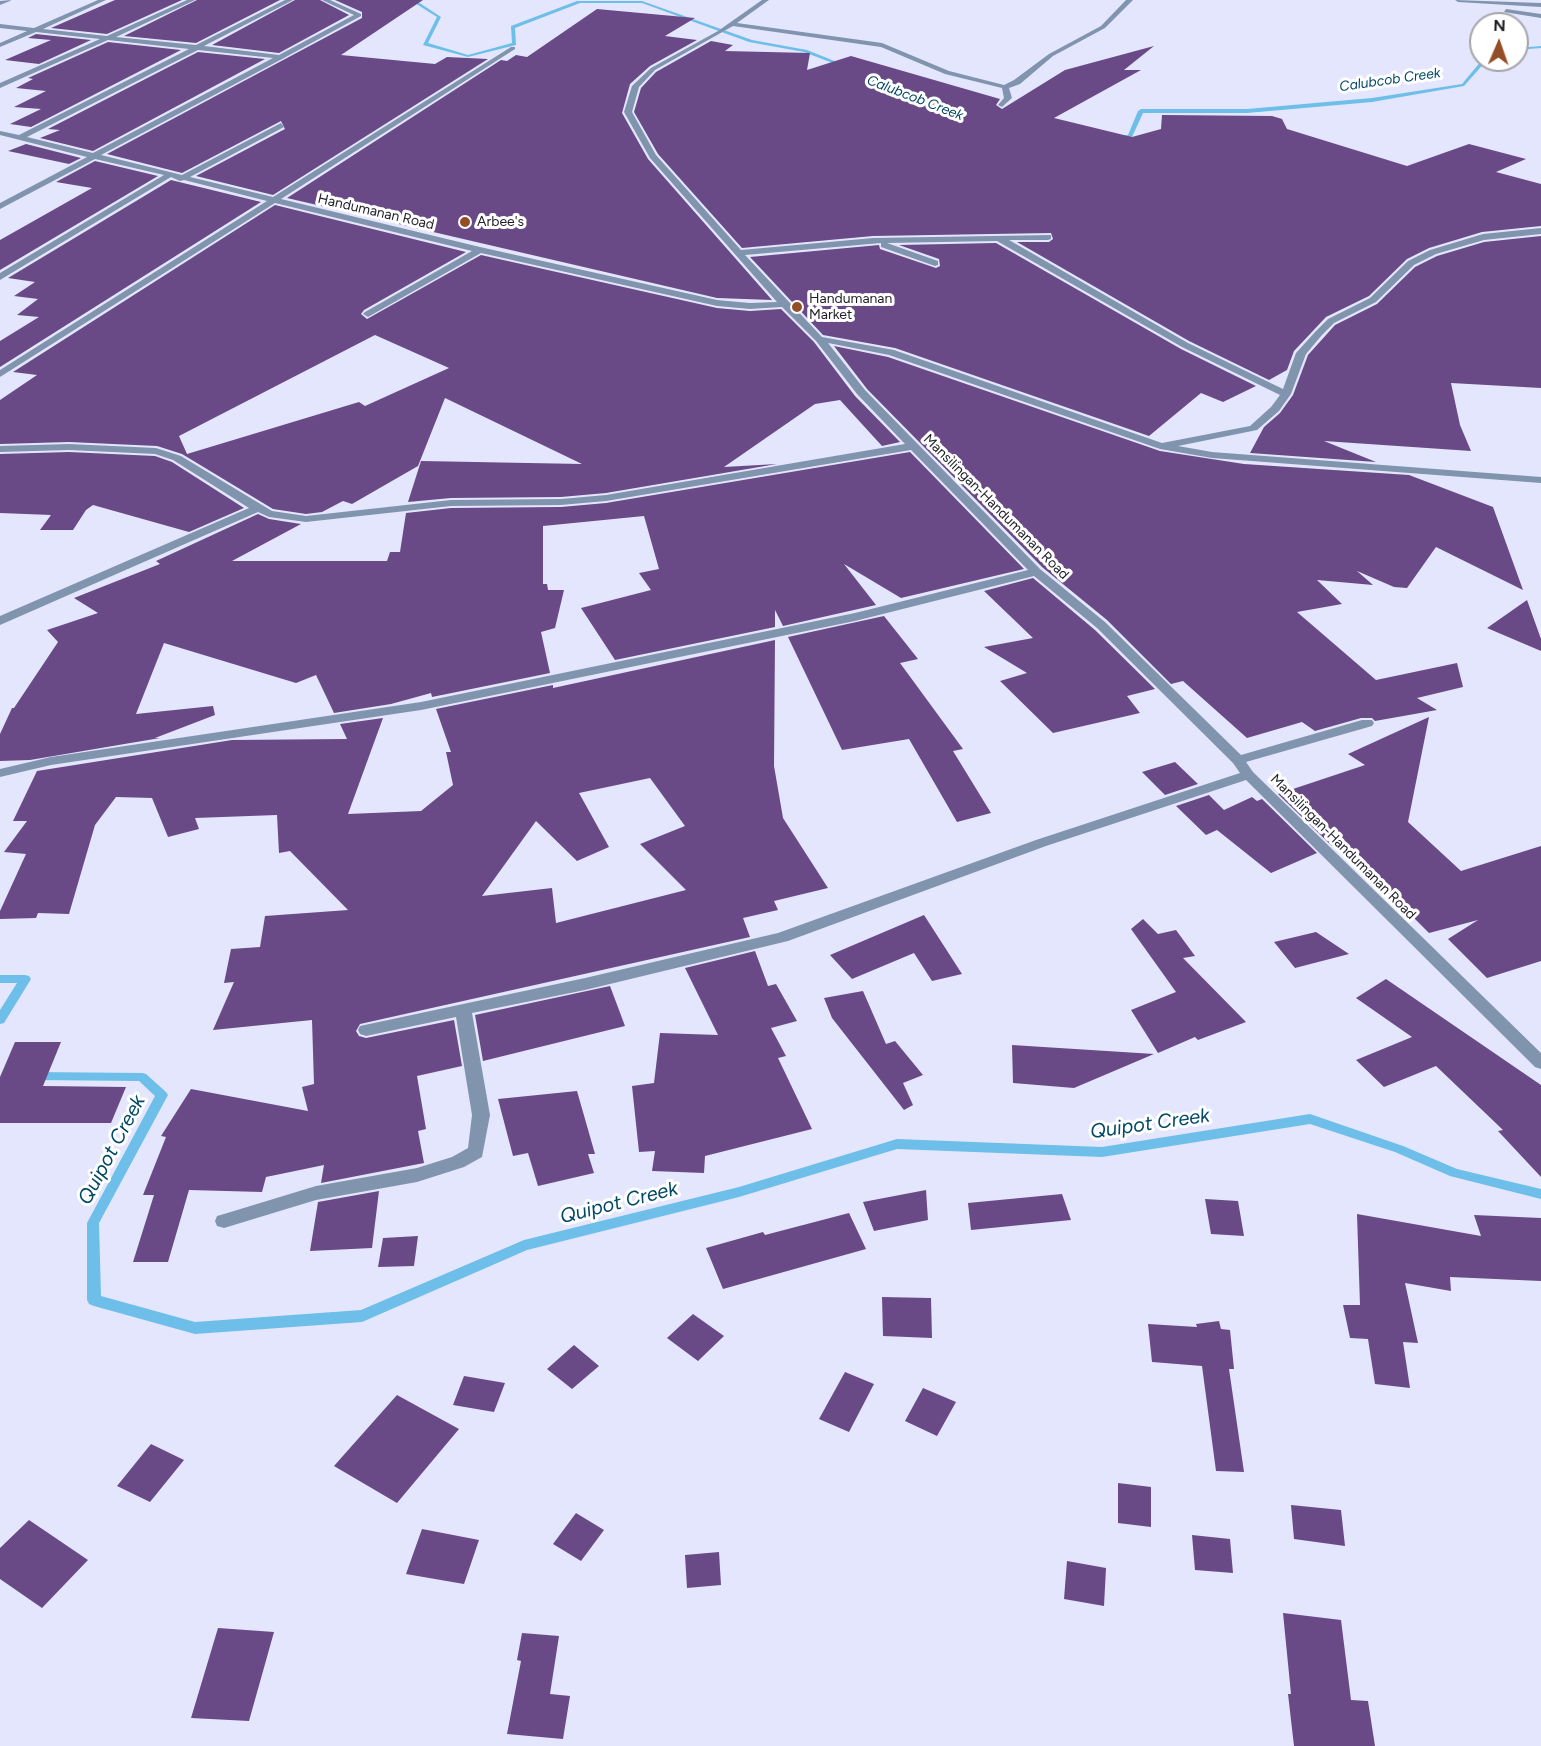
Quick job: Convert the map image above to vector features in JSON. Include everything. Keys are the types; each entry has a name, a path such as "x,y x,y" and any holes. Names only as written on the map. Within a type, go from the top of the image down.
{"street":[{"path":"0,3 8,0"},
{"path":"0,45 103,0"},
{"path":"0,86 192,0"},
{"path":"20,138 290,0"},
{"path":"0,206 359,15 325,0"},
{"name":"Mansilingan-Handumanan Road","path":"766,0 727,27 653,69 636,86 628,112 639,136 667,174 784,304 819,339 861,392 913,446 1036,572 1101,625 1238,760 1248,775 1541,1063"},
{"path":"727,27 882,45 948,73 1005,87 1017,82 1051,55 1103,27 1130,0"},
{"path":"1458,0 1541,5"},
{"path":"1478,2 1506,11 1541,16"},
{"path":"0,26 282,57"},
{"path":"0,374 513,48"},
{"path":"1002,105 1008,98 1005,87"},
{"path":"180,179 281,125"},
{"name":"Handumanan Road","path":"0,133 271,201 717,303 750,306 784,304"},
{"path":"0,278 168,176"},
{"path":"1160,446 1253,428 1275,409 1286,394 1301,353 1319,333 1331,321 1373,300 1411,263 1433,252 1482,237 1541,231"},
{"path":"998,237 1185,345 1286,394"},
{"path":"739,253 873,241 1047,237"},
{"path":"873,241 935,263"},
{"path":"368,315 480,250"},
{"path":"819,339 891,352 1160,446 1212,455 1541,480"},
{"path":"0,448 80,447 156,451 177,458 269,514 306,519 451,503 561,502 606,498 913,446"},
{"path":"0,621 258,508"},
{"path":"0,773 51,761 421,706 855,617 1036,572"},
{"path":"1238,760 1367,723"},
{"path":"366,1030 585,984 782,937 1041,843 1248,775"},
{"path":"224,1221 316,1193 417,1175 458,1162 476,1152 481,1115 463,1009"}],"building":[{"path":"115,0 182,0 107,34 51,28"},
{"path":"197,0 280,0 196,43 124,36"},
{"path":"295,0 320,0 349,15 279,53 212,45"},
{"path":"335,0 423,0 341,55 435,64 447,57 488,59 273,195 196,176 285,129 281,121 182,173 107,154 362,18 362,12"},
{"path":"597,9 695,18 665,36 697,40 650,66 630,84 622,113 648,159 772,300 717,298 287,198 501,60 507,61 516,55 527,57"},
{"path":"36,34 91,40 39,64 5,60 51,40 28,38"},
{"path":"711,41 733,45 725,51 810,53 807,70 851,56 1000,99 996,105 1002,109 1065,70 1154,46 1124,70 1141,70 1054,118 1132,137 1161,129 1162,115 1272,116 1282,119 1287,129 1407,166 1469,144 1526,159 1496,172 1541,184 1541,226 1482,232 1429,248 1407,259 1369,296 1326,317 1294,351 1287,370 1269,380 1189,341 1017,242 1049,242 1053,239 1051,233 873,236 742,248 658,154 634,112 641,88 656,72"},
{"path":"108,42 181,50 31,127 10,124 41,109 14,107 46,91 16,88 33,79 28,78"},
{"path":"198,52 265,59 93,151 40,138 60,130 48,129"},
{"path":"26,144 81,158 69,164 8,151"},
{"path":"95,161 158,176 0,270 0,240 92,188 56,182"},
{"path":"171,180 261,202 0,367 0,341 39,317 17,315 38,299 14,296 35,282 8,278"},
{"path":"275,205 466,252 364,310 361,314 367,319 481,255 717,308 750,311 781,309 814,342 855,396 900,442 882,446 840,400 815,404 724,467 777,464 606,493 561,497 451,498 408,502 421,461 582,464 445,398 418,466 352,504 343,501 322,512 306,514 273,509 182,454 157,446 69,442 0,444 0,400 37,375 13,372","holes":["375,335 449,368 365,406 359,402 187,454 179,436"]},
{"path":"1541,236 1541,388 1451,383 1460,425 1471,451 1324,441 1376,462 1250,453 1264,427 1280,413 1293,395 1308,355 1335,325 1377,304 1415,267 1437,256 1484,242"},
{"path":"996,243 1181,349 1256,386 1223,402 1201,393 1149,436 895,348 823,335 750,257 879,245 880,249 936,268 940,266 939,259 899,245"},
{"path":"834,346 888,357 1160,451 1244,464 1409,475 1493,507 1523,590 1436,547 1407,588 1394,587 1357,571 1373,585 1317,580 1342,604 1297,612 1376,680 1457,663 1463,687 1417,698 1437,710 1375,721 1372,718 1361,718 1315,731 1302,722 1247,738 1183,681 1171,684 1107,620 1042,567 867,389"},
{"path":"69,452 155,456 172,462 244,508 189,532 93,505 86,510 73,530 40,530 51,515 0,513 0,454"},
{"path":"910,452 1024,569 901,598 844,564 876,605 783,626 775,610 775,627 615,660 581,608 651,590 639,573 659,569 644,516 543,526 543,584 547,584 548,590 564,590 555,628 541,632 550,673 432,697 431,693 391,704 334,713 316,675 296,683 164,643 136,714 213,706 215,715 155,738 160,738 30,760 0,761 0,734 12,708 58,642 47,630 98,613 74,598 160,564 156,561 258,514 269,519 301,524 232,561 387,561 390,552 400,552 406,513 451,508 561,507 606,503"},
{"path":"1033,578 1095,630 1155,689 1127,696 1140,713 1053,733 1000,681 1027,673 984,647 1033,638 984,591"},
{"path":"1527,600 1541,639 1541,651 1487,628"},
{"path":"884,616 918,659 900,663 963,749 953,751 991,813 957,822 909,739 842,750 788,637"},
{"path":"775,640 774,766 783,818 828,888 774,901 778,910 743,918 750,937 360,1024 356,1031 359,1036 366,1038 454,1020 462,1066 417,1076 426,1129 418,1131 424,1163 321,1183 324,1165 266,1177 262,1192 189,1190 168,1262 133,1262 154,1195 143,1195 166,1137 161,1136 191,1089 308,1111 302,1087 314,1084 312,1020 213,1030 234,982 224,983 231,949 260,947 265,916 348,910 290,851 279,853 277,815 195,818 199,829 168,837 152,798 116,797 95,825 69,914 38,913 36,918 0,919 0,911 26,854 4,852 27,821 13,821 37,771 232,740 347,739 340,724 383,718 348,814 421,811 453,785 446,752 451,752 436,709 553,685 553,688","holes":["650,778 685,826 640,844 686,890 556,923 552,888 482,896 536,821 577,861 609,847 579,793"]},
{"path":"1429,717 1408,822 1461,871 1541,846 1541,961 1487,978 1448,939 1478,920 1429,933 1339,843 1332,846 1278,794 1365,765 1348,754"},
{"path":"1175,762 1198,784 1165,795 1142,772"},
{"path":"1209,795 1224,810 1252,797 1257,801 1262,799 1317,853 1271,873 1217,830 1206,835 1176,806"},
{"path":"924,915 962,974 932,981 914,953 852,979 830,955"},
{"path":"1143,919 1158,934 1176,930 1195,956 1183,958 1246,1022 1198,1040 1195,1037 1158,1053 1131,1010 1176,992 1131,929"},
{"path":"1316,932 1349,954 1295,968 1274,942"},
{"path":"755,951 768,986 776,984 797,1021 771,1028 786,1056 778,1058 812,1129 705,1156 704,1173 652,1171 655,1151 639,1152 632,1086 654,1083 660,1033 718,1035 685,968"},
{"path":"1386,979 1541,1085 1541,1177 1498,1131 1503,1130 1436,1066 1384,1087 1356,1060 1412,1037 1356,998"},
{"path":"610,986 625,1026 483,1061 475,1015"},
{"path":"863,991 886,1044 895,1041 923,1075 903,1083 913,1105 904,1110 832,1018 824,998"},
{"path":"15,1042 61,1042 43,1086 126,1087 111,1123 0,1123 0,1077"},
{"path":"1012,1045 1154,1054 1074,1088 1013,1083"},
{"path":"577,1091 595,1154 588,1154 594,1173 538,1186 528,1153 513,1156 498,1099"},
{"path":"926,1190 928,1220 874,1231 863,1202"},
{"path":"379,1191 372,1248 310,1251 318,1202"},
{"path":"1062,1194 1071,1220 971,1230 968,1203"},
{"path":"1205,1199 1238,1201 1244,1236 1211,1234"},
{"path":"849,1213 866,1249 723,1289 706,1248 763,1232 765,1235"},
{"path":"1357,1214 1481,1236 1474,1215 1541,1218 1541,1281 1450,1277 1451,1291 1405,1283 1418,1343 1403,1342 1410,1388 1375,1384 1368,1339 1350,1338 1343,1305 1360,1305"},
{"path":"418,1236 414,1266 378,1267 383,1238"},
{"path":"882,1297 931,1298 932,1338 883,1336"},
{"path":"693,1314 724,1336 698,1361 667,1338"},
{"path":"1219,1321 1221,1329 1230,1330 1234,1369 1229,1369 1244,1472 1216,1471 1202,1366 1152,1362 1148,1324 1197,1327 1196,1324"},
{"path":"574,1345 599,1366 572,1389 547,1369"},
{"path":"845,1372 874,1384 849,1432 819,1419"},
{"path":"464,1376 505,1383 494,1412 453,1405"},
{"path":"923,1388 956,1402 937,1436 905,1421"},
{"path":"397,1395 459,1429 397,1503 334,1466"},
{"path":"151,1444 184,1460 150,1502 117,1486"},
{"path":"1118,1483 1151,1487 1151,1527 1118,1523"},
{"path":"1291,1505 1341,1510 1345,1546 1294,1539"},
{"path":"576,1513 604,1530 581,1561 553,1544"},
{"path":"29,1520 88,1560 42,1608 0,1579 0,1548"},
{"path":"422,1529 479,1540 464,1584 406,1574"},
{"path":"1192,1535 1230,1539 1233,1573 1195,1570"},
{"path":"719,1552 721,1585 687,1588 685,1555"},
{"path":"1067,1561 1106,1568 1104,1606 1064,1599"},
{"path":"1283,1613 1341,1620 1351,1700 1368,1701 1375,1746 1294,1746"},
{"path":"218,1628 274,1632 249,1721 191,1718"},
{"path":"522,1633 559,1636 550,1694 570,1696 563,1739 507,1734 521,1661 517,1660"}],"waterway":[{"name":"Calubcob Creek","path":"412,0 439,17 425,44 468,56 514,44 513,27 579,2 642,2 751,41 805,51 845,66"},
{"name":"Calubcob Creek","path":"1529,48 1541,47"},
{"name":"Calubcob Creek","path":"1116,138 1130,136 1141,111 1247,111 1372,100 1464,85 1475,72"},
{"name":"Quipot Creek","path":"0,979 25,979 0,1020"},
{"name":"Quipot Creek","path":"33,1076 142,1077 162,1095 93,1223 94,1300 195,1328 362,1316 524,1245 739,1192 897,1144 1102,1152 1310,1119 1399,1149 1454,1173 1541,1194"}],"place":[{"name":"Arbee's","path":"465,222"},
{"name":"Handumanan Market","path":"797,307"}]}
